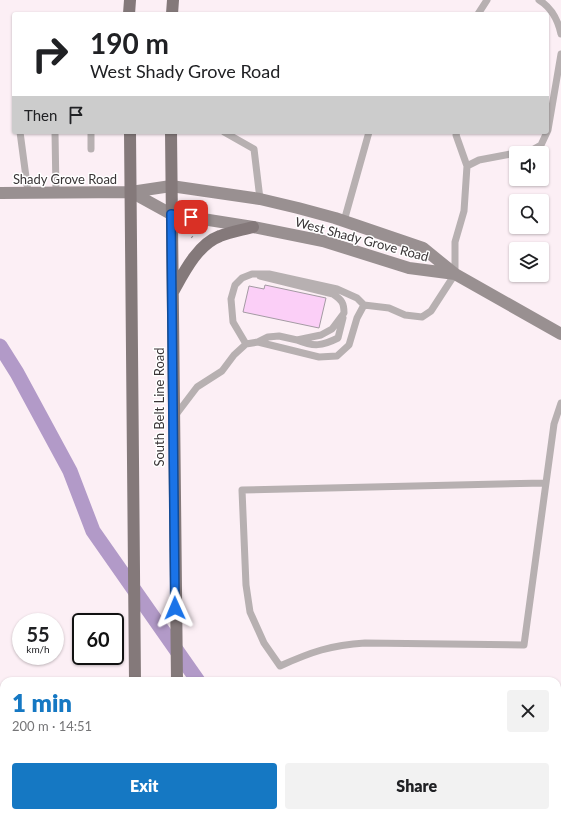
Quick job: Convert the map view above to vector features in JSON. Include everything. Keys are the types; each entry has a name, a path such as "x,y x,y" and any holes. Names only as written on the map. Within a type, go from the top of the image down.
{"main road":[{"path":"129,12 130,0"},
{"path":"172,12 173,0"},
{"name":"South Belt Line Road","path":"130,134 135,677"},
{"name":"South Belt Line Road","path":"171,134 176,677"},
{"name":"West Shady Grove Road","path":"131,192 171,186 260,199 344,221 423,248 455,274 561,334"},
{"name":"Shady Grove Road","path":"0,193 131,192"},
{"name":"West Shady Grove Road","path":"131,192 171,214 253,227 324,241 409,268 455,274"},
{"path":"172,293 190,264 210,242 219,236 253,227"}],"lane":[{"path":"479,12 487,0"},
{"path":"539,0 548,5 556,17 561,34"},
{"path":"549,124 561,54"},
{"path":"20,134 28,192"},
{"path":"55,134 56,192"},
{"path":"91,134 91,149"},
{"path":"228,134 254,149 260,199"},
{"path":"344,221 368,134"},
{"path":"246,344 233,322 230,299 235,285 242,278 252,274 268,274 337,289 357,298 364,305 389,308 405,315 422,317 431,311 455,274 455,242 464,211 467,166 456,134"},
{"path":"467,166 479,160 532,150 542,145 546,134"},
{"path":"173,419 197,387 222,371 234,355 246,344 258,342 268,337 279,336 310,345 326,344 338,338 344,313 344,304 341,299 333,294 275,281 252,274"},
{"path":"258,342 319,357 337,356 349,345 357,318 364,305"},
{"path":"297,340 321,335 332,329 344,313"},
{"path":"545,483 242,490 246,585 250,612 264,642 280,666 319,649 341,644 524,645 554,424 561,403"}],"building":[{"path":"265,285 326,298 319,328 243,312 249,286 264,289"}],"waterway":[{"path":"0,346 17,373 70,471 93,531 195,677"}],"route":[{"path":"175,608 171,214 191,217"}]}
